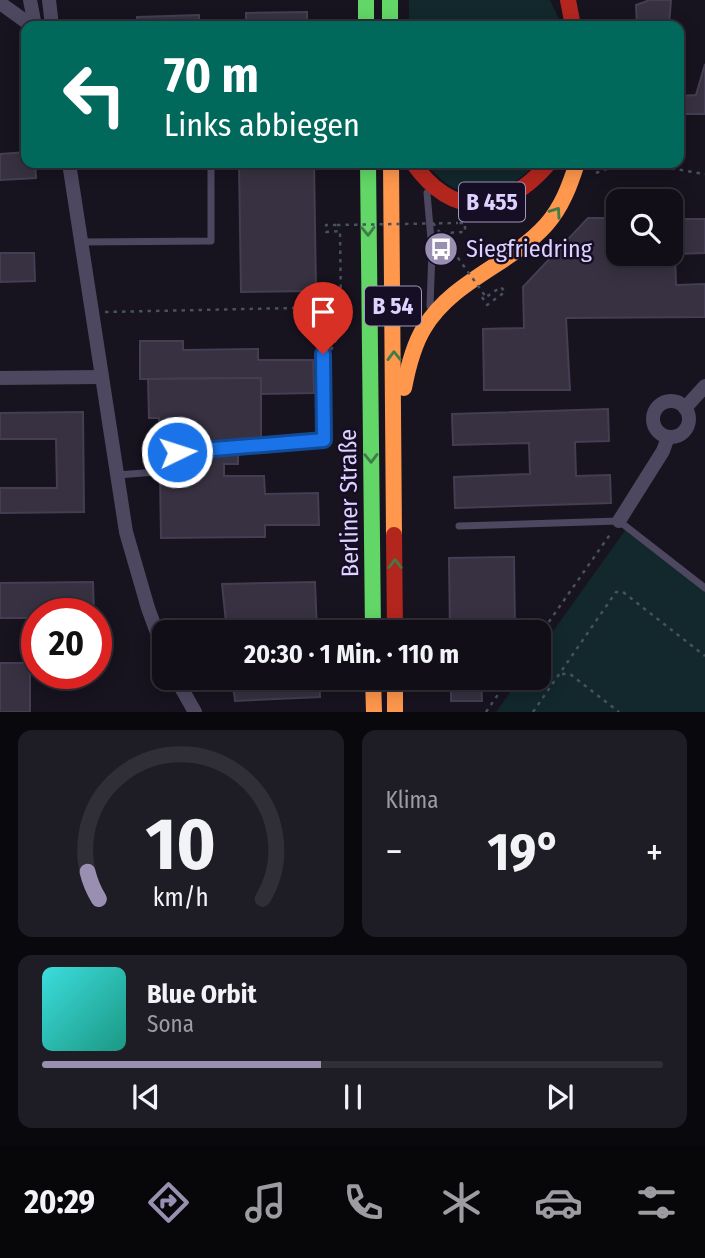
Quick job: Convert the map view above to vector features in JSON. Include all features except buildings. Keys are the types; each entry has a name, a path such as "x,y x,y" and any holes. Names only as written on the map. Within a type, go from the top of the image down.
{"highway":[{"path":"390,0 390,21"},
{"path":"568,0 572,21"},
{"path":"585,0 587,21"},
{"path":"366,1 366,21"},
{"name":"Berliner Straße","path":"368,168 373,620"},
{"name":"B 54","path":"391,168 395,448"},
{"name":"B 455","path":"416,168 426,182 443,195 458,201 485,204 500,201 528,188 545,168"},
{"path":"395,448 407,366 416,339 429,317 456,290 531,239 546,225 564,200 575,168"},
{"name":"Berliner Straße","path":"395,448 395,620"},
{"path":"373,690 374,712"},
{"path":"395,690 395,712"}],"street":[{"path":"30,0 33,21"},
{"path":"49,0 51,21"},
{"path":"0,3 27,21"},
{"path":"70,168 126,532 152,620"},
{"path":"0,378 102,377"},
{"path":"685,408 705,386"},
{"path":"670,401 685,408 689,420 685,431 680,435 668,437 654,427 655,410 670,401"},
{"path":"619,522 663,451 668,437"},
{"path":"183,690 195,712"}],"lane":[{"path":"81,242 211,241 211,168"},
{"path":"426,182 432,251 429,317"},
{"path":"118,475 156,472 154,452 324,440 323,354"},
{"path":"459,526 619,522 705,588"}],"path":[{"path":"589,176 606,168"},
{"path":"662,168 705,174"},
{"path":"433,223 486,297 501,286 505,292 488,305"},
{"path":"323,354 333,349 341,330 340,231 326,232 326,225 465,223 465,232 445,233 441,249"},
{"path":"91,312 341,307"},
{"path":"550,620 619,522"},
{"path":"533,712 616,592 623,592 705,656"},
{"path":"566,666 570,674 619,712"},
{"path":"560,674 570,674"},
{"path":"486,712 501,690"}],"green space":[{"path":"409,0 550,0 559,21 409,21"},
{"path":"430,168 531,168 509,185 488,192 466,192 450,186"},
{"path":"626,529 705,591 705,712 496,712 512,690 551,690 551,634"}],"traffic: fast":[{"path":"366,0 366,21"},
{"path":"390,0 390,21"},
{"path":"368,168 373,620"}],"traffic: slow":[{"path":"391,168 394,535"},
{"path":"404,388 417,342 436,311 450,297 516,251 546,225 561,203 575,168"},
{"path":"373,690 374,712"},
{"path":"395,690 395,712"}],"traffic: jam":[{"path":"568,0 572,21"},
{"path":"417,168 445,195 462,202 480,204 497,201 515,193 544,168"},
{"path":"394,535 395,620"}],"place":[{"name":"Siegfriedring","path":"441,249"}],"route":[{"path":"177,452 324,440 323,354"}]}
